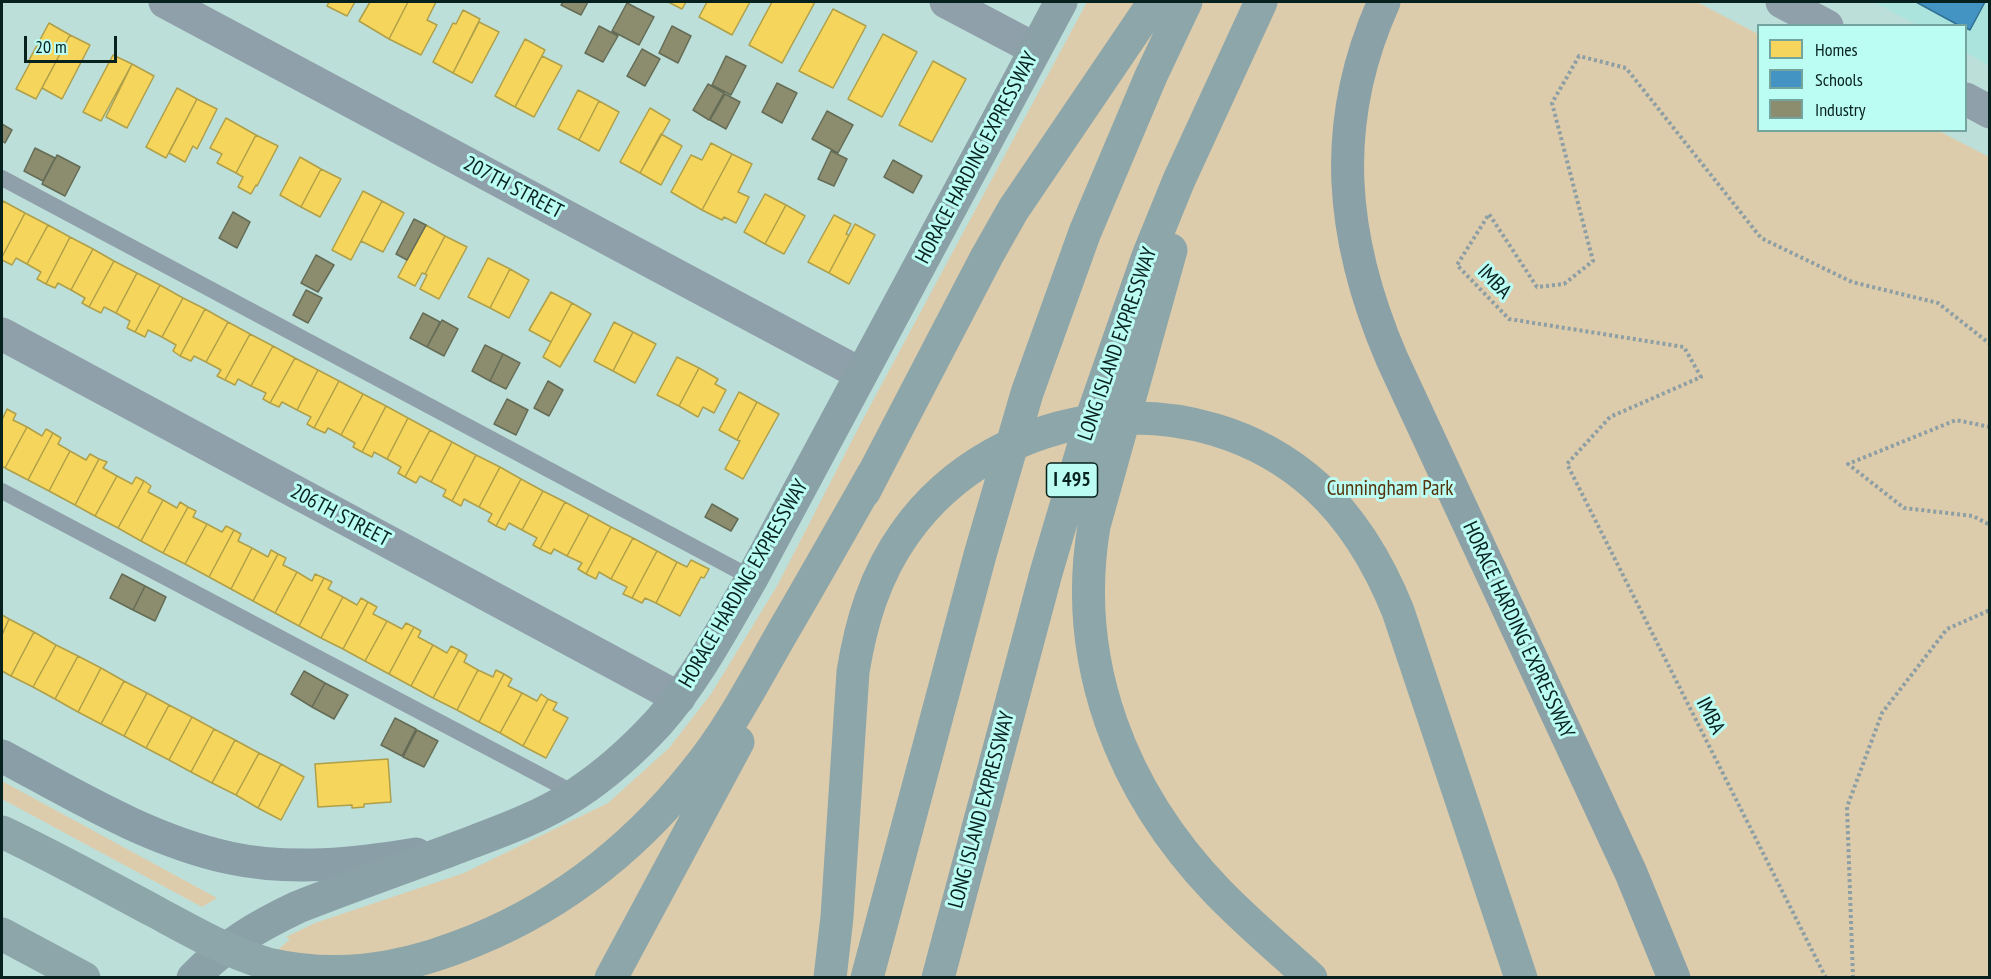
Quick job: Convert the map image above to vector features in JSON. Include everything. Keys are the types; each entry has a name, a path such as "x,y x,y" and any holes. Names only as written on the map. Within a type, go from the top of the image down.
{"highway":[{"path":"612,978 752,716 873,474 987,256 1013,210 1154,2"},
{"path":"867,978 980,555 1027,393 1085,232 1142,95 1186,2"},
{"name":"LONG ISLAND EXPRESSWAY","path":"938,978 1046,573 1093,414 1148,256 1213,104 1261,2"},
{"path":"1213,104 1094,526 1089,555 1093,653 1108,719 1120,748 1151,807 1172,837 1216,890 1311,978"},
{"path":"830,978 837,917 853,672 858,643 874,589 888,561 905,533 930,503 958,478 991,454 1060,426 1095,419 1127,418 1161,419 1220,431 1248,441 1294,469 1317,487 1358,533 1374,559 1398,610 1521,978"},
{"path":"2,832 202,937 236,953 268,964 302,971 344,974 388,969 432,957 480,939 523,919 597,871 633,841 696,772 745,698 873,474"},
{"path":"2,934 84,978"}],"main road":[{"name":"HORACE HARDING EXPRESSWAY","path":"194,978 243,936 270,920 298,907 482,838 546,811 576,794 632,748 657,723 678,698 715,642 752,578 1061,2"},
{"name":"HORACE HARDING EXPRESSWAY","path":"1384,2 1362,58 1349,133 1347,168 1349,208 1355,250 1364,284 1375,321 1631,873 1674,978"}],"street":[{"name":"207TH STREET","path":"165,2 861,374"},
{"path":"946,2 1035,49"},
{"path":"1782,2 1823,24"},
{"path":"1967,100 1989,112"},
{"name":"206TH STREET","path":"2,334 678,698"},
{"path":"2,756 117,818 193,849 231,859 300,865 375,861 418,854 482,838"}],"lane":[{"path":"2,178 752,578"},
{"path":"2,491 576,794"}],"path":[{"name":"IMBA","path":"1826,978 1567,464 1610,417 1701,378 1684,347 1509,320 1457,265 1489,214 1538,287 1564,284 1593,261 1552,103 1579,56 1626,68 1761,238 1852,282 1938,303 1989,344"},
{"path":"1989,427 1956,420 1848,464 1904,508 1973,516 1989,525"},
{"path":"1853,978 1847,807 1862,766 1882,713 1947,629 1989,610"}],"shaded area":[{"path":"1874,2 1989,2 1989,66 1967,53 1967,24 1915,24"}],"green space":[{"name":"Cunningham Park","path":"1087,2 1697,2 1757,33 1757,132 1941,132 1989,157 1989,977 247,978 290,939 286,937 315,923 464,873 608,803 669,748 711,694 777,586 862,421"},
{"path":"2,781 217,898 202,907 2,799"}],"building: Homes":[{"path":"329,2 355,2 347,16 327,6"},
{"path":"370,2 408,2 389,39 359,21"},
{"path":"408,2 436,2 427,20 437,25 421,55 389,39"},
{"path":"668,2 686,2 682,9"},
{"path":"707,2 750,2 732,35 699,17"},
{"path":"772,2 815,2 782,63 749,45"},
{"path":"833,9 866,26 833,88 799,71"},
{"path":"463,10 480,19 453,73 433,62 453,23 456,24"},
{"path":"479,22 499,32 472,83 453,73"},
{"path":"49,23 70,35 36,99 16,89"},
{"path":"883,34 917,52 882,117 848,99"},
{"path":"70,35 90,45 62,99 42,88"},
{"path":"525,39 545,50 515,107 495,96"},
{"path":"113,55 132,64 101,121 83,112"},
{"path":"542,56 562,66 534,117 515,107"},
{"path":"933,61 966,79 932,142 899,125"},
{"path":"132,64 154,76 127,128 106,117"},
{"path":"177,88 197,99 166,158 146,147"},
{"path":"578,90 599,101 579,140 558,129"},
{"path":"197,99 217,109 197,149 193,146 185,162 169,153"},
{"path":"599,101 619,112 599,151 579,140"},
{"path":"650,108 670,120 640,173 620,162"},
{"path":"226,118 256,135 236,173 217,163 222,154 210,148"},
{"path":"661,134 682,146 661,185 640,173"},
{"path":"256,135 278,146 251,194 238,187 243,177 236,173"},
{"path":"711,143 732,154 702,210 671,192 691,155 702,160"},
{"path":"732,154 752,164 738,192 749,197 736,223 724,217 722,220 702,210"},
{"path":"300,157 321,169 301,207 280,195"},
{"path":"321,169 341,179 320,217 301,207"},
{"path":"363,191 382,201 351,260 332,250"},
{"path":"765,194 786,205 765,244 744,232"},
{"path":"3,201 25,213 2,257 2,205"},
{"path":"382,201 404,213 383,252 361,241"},
{"path":"786,205 805,216 784,254 765,244"},
{"path":"25,213 48,225 27,264 16,258 12,265 2,260 2,257"},
{"path":"834,215 851,224 846,234 849,235 829,273 808,262"},
{"path":"855,224 875,235 849,284 829,273"},
{"path":"48,225 70,237 46,284 37,279 41,272 27,264"},
{"path":"426,225 445,236 425,274 422,273 415,286 398,277"},
{"path":"445,236 467,247 439,299 420,289 427,275 425,274"},
{"path":"70,237 93,249 71,290 58,283 55,288 46,284"},
{"path":"93,249 114,261 89,307 82,303 85,298 71,290"},
{"path":"488,258 510,269 490,308 468,297"},
{"path":"114,261 137,273 116,313 104,307 101,313 89,307"},
{"path":"510,269 529,280 509,318 490,308"},
{"path":"137,273 160,285 135,332 127,328 130,321 116,313"},
{"path":"160,285 183,298 162,337 148,330 145,337 135,332"},
{"path":"551,292 572,303 551,342 529,330"},
{"path":"183,298 205,309 180,356 173,351 176,345 162,337"},
{"path":"572,303 591,314 560,367 543,357"},
{"path":"205,309 228,322 206,362 194,356 191,361 180,356"},
{"path":"228,322 250,334 225,380 217,376 221,370 206,362"},
{"path":"614,322 633,332 613,371 594,361"},
{"path":"633,332 656,344 635,383 613,371"},
{"path":"250,334 273,346 251,386 238,379 235,385 225,380"},
{"path":"273,346 295,358 270,403 263,399 266,393 251,386"},
{"path":"677,357 699,368 679,406 657,395"},
{"path":"295,358 318,370 297,410 282,402 279,407 270,403"},
{"path":"699,368 718,379 715,384 726,390 714,413 703,407 698,417 679,406"},
{"path":"318,370 339,381 314,428 307,424 311,417 297,410"},
{"path":"339,381 363,394 341,435 328,428 325,433 314,428"},
{"path":"739,392 757,402 737,440 719,430"},
{"path":"363,394 386,406 362,452 353,447 355,443 341,435"},
{"path":"757,402 779,414 743,479 725,469"},
{"path":"386,406 408,418 387,459 374,452 372,457 362,452"},
{"path":"7,409 16,414 13,420 27,427 5,468 2,466 2,420"},
{"path":"408,418 430,430 405,477 398,473 401,467 387,459"},
{"path":"27,427 42,436 46,429 53,433 28,480 5,468"},
{"path":"430,430 452,442 431,482 420,476 416,483 405,477"},
{"path":"53,433 61,438 58,444 70,451 49,491 28,480"},
{"path":"452,442 476,455 452,501 443,496 446,490 431,482"},
{"path":"70,451 86,460 90,454 99,459 75,505 49,491"},
{"path":"476,455 500,467 479,507 464,499 461,506 452,501"},
{"path":"99,459 107,462 103,468 117,476 95,516 75,505"},
{"path":"500,467 521,479 496,526 488,521 492,514 479,507"},
{"path":"117,476 132,484 136,477 144,481 118,528 95,516"},
{"path":"521,479 543,491 522,530 509,523 505,530 496,526"},
{"path":"144,481 151,486 148,492 163,500 141,541 118,528"},
{"path":"543,491 565,502 540,549 533,545 537,538 522,530"},
{"path":"163,500 177,508 180,502 188,507 163,553 141,541"},
{"path":"565,502 589,515 567,556 554,549 551,554 540,549"},
{"path":"188,507 196,511 193,517 207,524 185,564 163,553"},
{"path":"589,515 611,527 586,574 578,569 582,563 567,556"},
{"path":"207,524 222,532 226,526 234,530 209,577 185,564"},
{"path":"611,527 633,538 611,579 599,572 596,579 586,574"},
{"path":"234,530 241,534 238,541 252,548 231,589 209,577"},
{"path":"633,538 657,551 632,598 623,594 627,587 611,579"},
{"path":"252,548 268,557 271,550 278,554 253,601 231,589"},
{"path":"657,551 677,562 656,603 645,598 642,603 632,598"},
{"path":"278,554 286,558 283,565 297,572 275,613 253,601"},
{"path":"691,560 709,569 704,578 701,577 680,616 656,603 677,562 687,567"},
{"path":"297,572 312,581 315,574 324,578 299,626 275,613"},
{"path":"324,578 332,582 328,589 343,597 321,638 299,626"},
{"path":"343,597 357,605 361,598 368,602 343,649 321,638"},
{"path":"368,602 377,607 373,614 387,621 365,661 343,649"},
{"path":"2,615 9,619 2,635"},
{"path":"9,619 34,632 11,676 2,671 2,635"},
{"path":"387,621 402,629 406,623 414,627 389,674 365,661"},
{"path":"414,627 421,631 418,637 433,645 411,686 389,674"},
{"path":"34,632 56,645 33,687 11,676"},
{"path":"56,645 78,656 55,699 33,687"},
{"path":"433,645 447,653 451,646 459,650 433,698 411,686"},
{"path":"459,650 467,655 464,662 478,670 457,710 433,698"},
{"path":"78,656 101,668 78,712 55,699"},
{"path":"101,668 124,681 101,724 78,712"},
{"path":"478,670 493,677 496,670 504,674 479,722 457,710"},
{"path":"504,674 512,679 508,686 522,693 500,733 479,722"},
{"path":"124,681 147,693 124,736 101,724"},
{"path":"147,693 169,705 146,748 124,736"},
{"path":"522,693 537,701 541,694 548,699 523,746 500,733"},
{"path":"548,699 557,703 553,710 568,718 546,758 523,746"},
{"path":"169,705 192,717 169,760 146,748"},
{"path":"192,717 214,729 191,772 169,760"},
{"path":"214,729 235,740 212,783 191,772"},
{"path":"235,740 259,753 236,795 212,783"},
{"path":"259,753 281,764 258,808 236,795"},
{"path":"388,759 391,802 364,804 364,807 352,808 352,805 318,807 315,764"},
{"path":"281,764 304,777 281,820 258,808"}],"building: Schools":[{"path":"1916,2 1985,2 1970,30 1967,28 1967,24 1956,24"}],"building: Industry":[{"path":"563,2 588,2 581,15 561,5"},
{"path":"627,3 654,17 639,45 612,31"},
{"path":"599,26 618,36 603,62 585,53"},
{"path":"672,26 691,36 678,63 659,53"},
{"path":"642,49 660,59 645,86 627,76"},
{"path":"726,56 746,66 731,95 712,85"},
{"path":"777,83 797,93 782,123 762,112"},
{"path":"708,84 724,93 709,120 693,110"},
{"path":"725,94 740,102 726,129 710,120"},
{"path":"827,111 853,125 838,153 812,139"},
{"path":"2,124 12,130 5,143 2,141"},
{"path":"35,148 55,158 43,181 24,171"},
{"path":"831,151 847,159 834,186 818,179"},
{"path":"57,155 80,167 65,196 42,184"},
{"path":"893,160 922,176 913,193 884,177"},
{"path":"233,212 250,222 237,248 219,238"},
{"path":"414,219 426,225 407,260 396,254"},
{"path":"316,255 334,265 318,292 301,283"},
{"path":"306,290 322,298 308,323 293,315"},
{"path":"423,313 440,322 427,347 410,338"},
{"path":"442,320 458,329 444,356 427,347"},
{"path":"485,345 503,354 490,381 472,371"},
{"path":"503,354 520,363 506,389 490,381"},
{"path":"548,381 563,390 549,416 534,408"},
{"path":"507,399 528,410 516,435 494,424"},
{"path":"712,504 738,519 731,531 705,517"},
{"path":"122,574 145,586 133,610 110,598"},
{"path":"145,586 166,597 155,621 133,610"},
{"path":"304,671 325,683 312,707 291,694"},
{"path":"325,683 348,695 334,719 312,707"},
{"path":"395,718 416,729 402,756 381,745"},
{"path":"417,730 438,741 424,767 403,757"}]}
